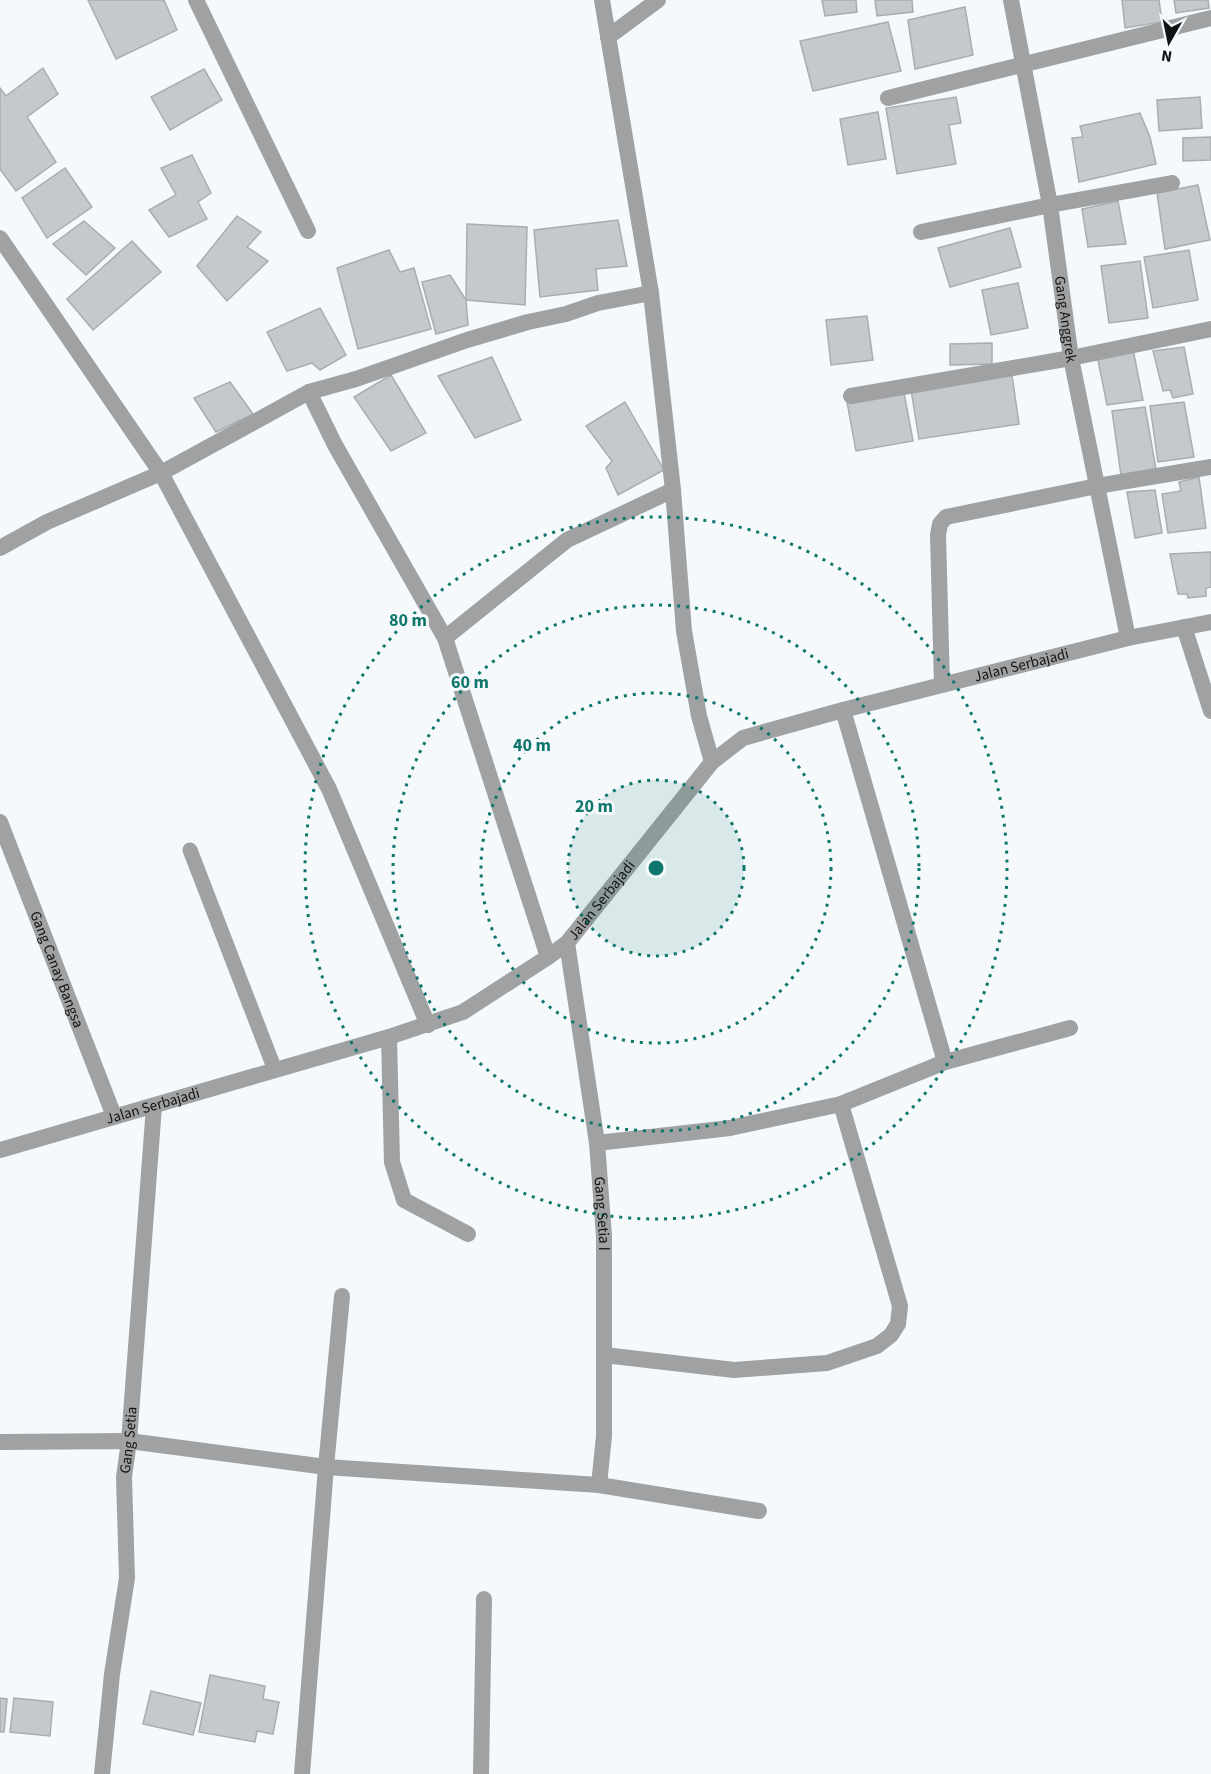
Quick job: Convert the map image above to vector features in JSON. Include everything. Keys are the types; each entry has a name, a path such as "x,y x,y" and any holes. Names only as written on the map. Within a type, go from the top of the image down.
{"street":[{"path":"196,0 309,231"},
{"path":"602,0 651,293 673,490 684,631 699,717 712,762"},
{"path":"608,37 658,0"},
{"name":"Gang Anggrek","path":"1011,0 1050,205 1071,358 1128,638"},
{"path":"888,98 1211,18"},
{"path":"921,232 1172,183"},
{"path":"2,246 161,473 329,789 428,1025"},
{"path":"0,548 47,522 161,473 309,392 356,380 467,340 508,328 566,314 598,303 651,293"},
{"path":"851,396 1071,358 1211,329"},
{"path":"309,392 335,445 445,638 548,957"},
{"path":"942,685 938,535 940,524 946,517 1097,486 1211,467"},
{"path":"445,638 567,540 673,490"},
{"name":"Jalan Serbajadi","path":"0,1150 389,1037 463,1012 567,943 712,762 743,738 843,710 1128,638 1211,622"},
{"path":"1184,627 1211,711"},
{"path":"843,710 945,1062"},
{"name":"Gang Canay Bangsa","path":"0,822 114,1116"},
{"name":"Gang Setia I","path":"567,943 597,1143 604,1236 604,1436 599,1485"},
{"path":"597,1143 730,1128 841,1104 945,1062 1070,1028"},
{"path":"389,1037 392,1161 404,1200 468,1234"},
{"path":"604,1355 734,1370 827,1363 877,1346 891,1335 898,1324 900,1306 841,1104"},
{"name":"Gang Setia","path":"102,1774 112,1674 127,1578 124,1477 129,1441 154,1106"},
{"path":"302,1774 342,1296"},
{"path":"0,1442 129,1441 326,1467 599,1485 759,1511"},
{"path":"481,1774 484,1599"}],"lane":[{"path":"190,850 275,1070"}],"building":[{"path":"88,0 164,0 177,30 116,59"},
{"path":"822,0 856,0 857,12 825,16"},
{"path":"875,0 912,0 913,12 877,16"},
{"path":"1122,0 1159,0 1162,22 1125,28"},
{"path":"1174,0 1208,0 1209,8 1176,13"},
{"path":"965,7 973,55 915,69 908,20"},
{"path":"888,22 901,71 813,91 800,41"},
{"path":"43,68 58,94 27,117 56,162 16,191 0,169 0,88 6,96"},
{"path":"204,69 222,100 170,130 151,97"},
{"path":"956,97 961,123 949,125 956,164 897,174 886,108"},
{"path":"1200,97 1202,128 1159,131 1157,100"},
{"path":"878,112 886,159 848,165 840,119"},
{"path":"1140,113 1150,137 1156,164 1079,182 1072,138 1083,137 1080,126"},
{"path":"1211,137 1211,160 1183,161 1183,138"},
{"path":"192,155 211,193 198,202 207,219 169,237 149,210 176,195 161,168"},
{"path":"65,168 92,207 47,238 22,198"},
{"path":"1198,185 1210,240 1165,249 1157,193"},
{"path":"1118,201 1126,244 1088,247 1082,209"},
{"path":"237,216 261,232 247,247 268,261 227,301 197,266"},
{"path":"618,220 627,266 596,269 598,290 540,297 534,230"},
{"path":"84,221 115,248 86,275 53,244"},
{"path":"467,224 527,227 525,305 466,300"},
{"path":"1010,228 1021,267 950,287 938,248"},
{"path":"132,241 161,272 93,330 67,299"},
{"path":"389,250 400,272 414,268 431,329 358,349 337,268"},
{"path":"1189,250 1198,300 1153,308 1144,257"},
{"path":"1140,261 1148,318 1109,323 1101,266"},
{"path":"450,275 466,300 468,325 436,334 422,282"},
{"path":"1018,283 1028,328 991,335 982,290"},
{"path":"320,308 346,355 320,370 312,363 287,371 267,332"},
{"path":"867,316 873,360 831,365 826,320"},
{"path":"992,343 992,364 950,365 950,344"},
{"path":"1184,347 1193,394 1173,398 1170,390 1163,391 1153,351"},
{"path":"1133,349 1143,400 1107,405 1097,355"},
{"path":"492,357 521,420 475,438 438,376"},
{"path":"391,375 426,433 391,451 354,397"},
{"path":"1012,375 1019,424 919,439 911,390"},
{"path":"230,382 253,414 216,432 194,398"},
{"path":"904,393 913,441 856,451 847,402"},
{"path":"625,402 664,470 618,495 606,468 612,461 586,426"},
{"path":"1184,402 1194,457 1158,462 1150,406"},
{"path":"1145,407 1156,469 1121,475 1112,411"},
{"path":"1199,477 1206,528 1168,533 1162,494 1181,491 1179,482"},
{"path":"1155,490 1162,533 1135,538 1127,492"},
{"path":"1211,552 1211,587 1206,588 1206,596 1188,598 1187,594 1178,594 1170,554"},
{"path":"210,1675 265,1686 263,1699 279,1702 273,1734 257,1731 255,1742 199,1732"},
{"path":"151,1691 201,1703 193,1735 143,1724"},
{"path":"0,1698 7,1699 4,1732 0,1732"},
{"path":"14,1698 53,1702 50,1736 10,1732"}]}
